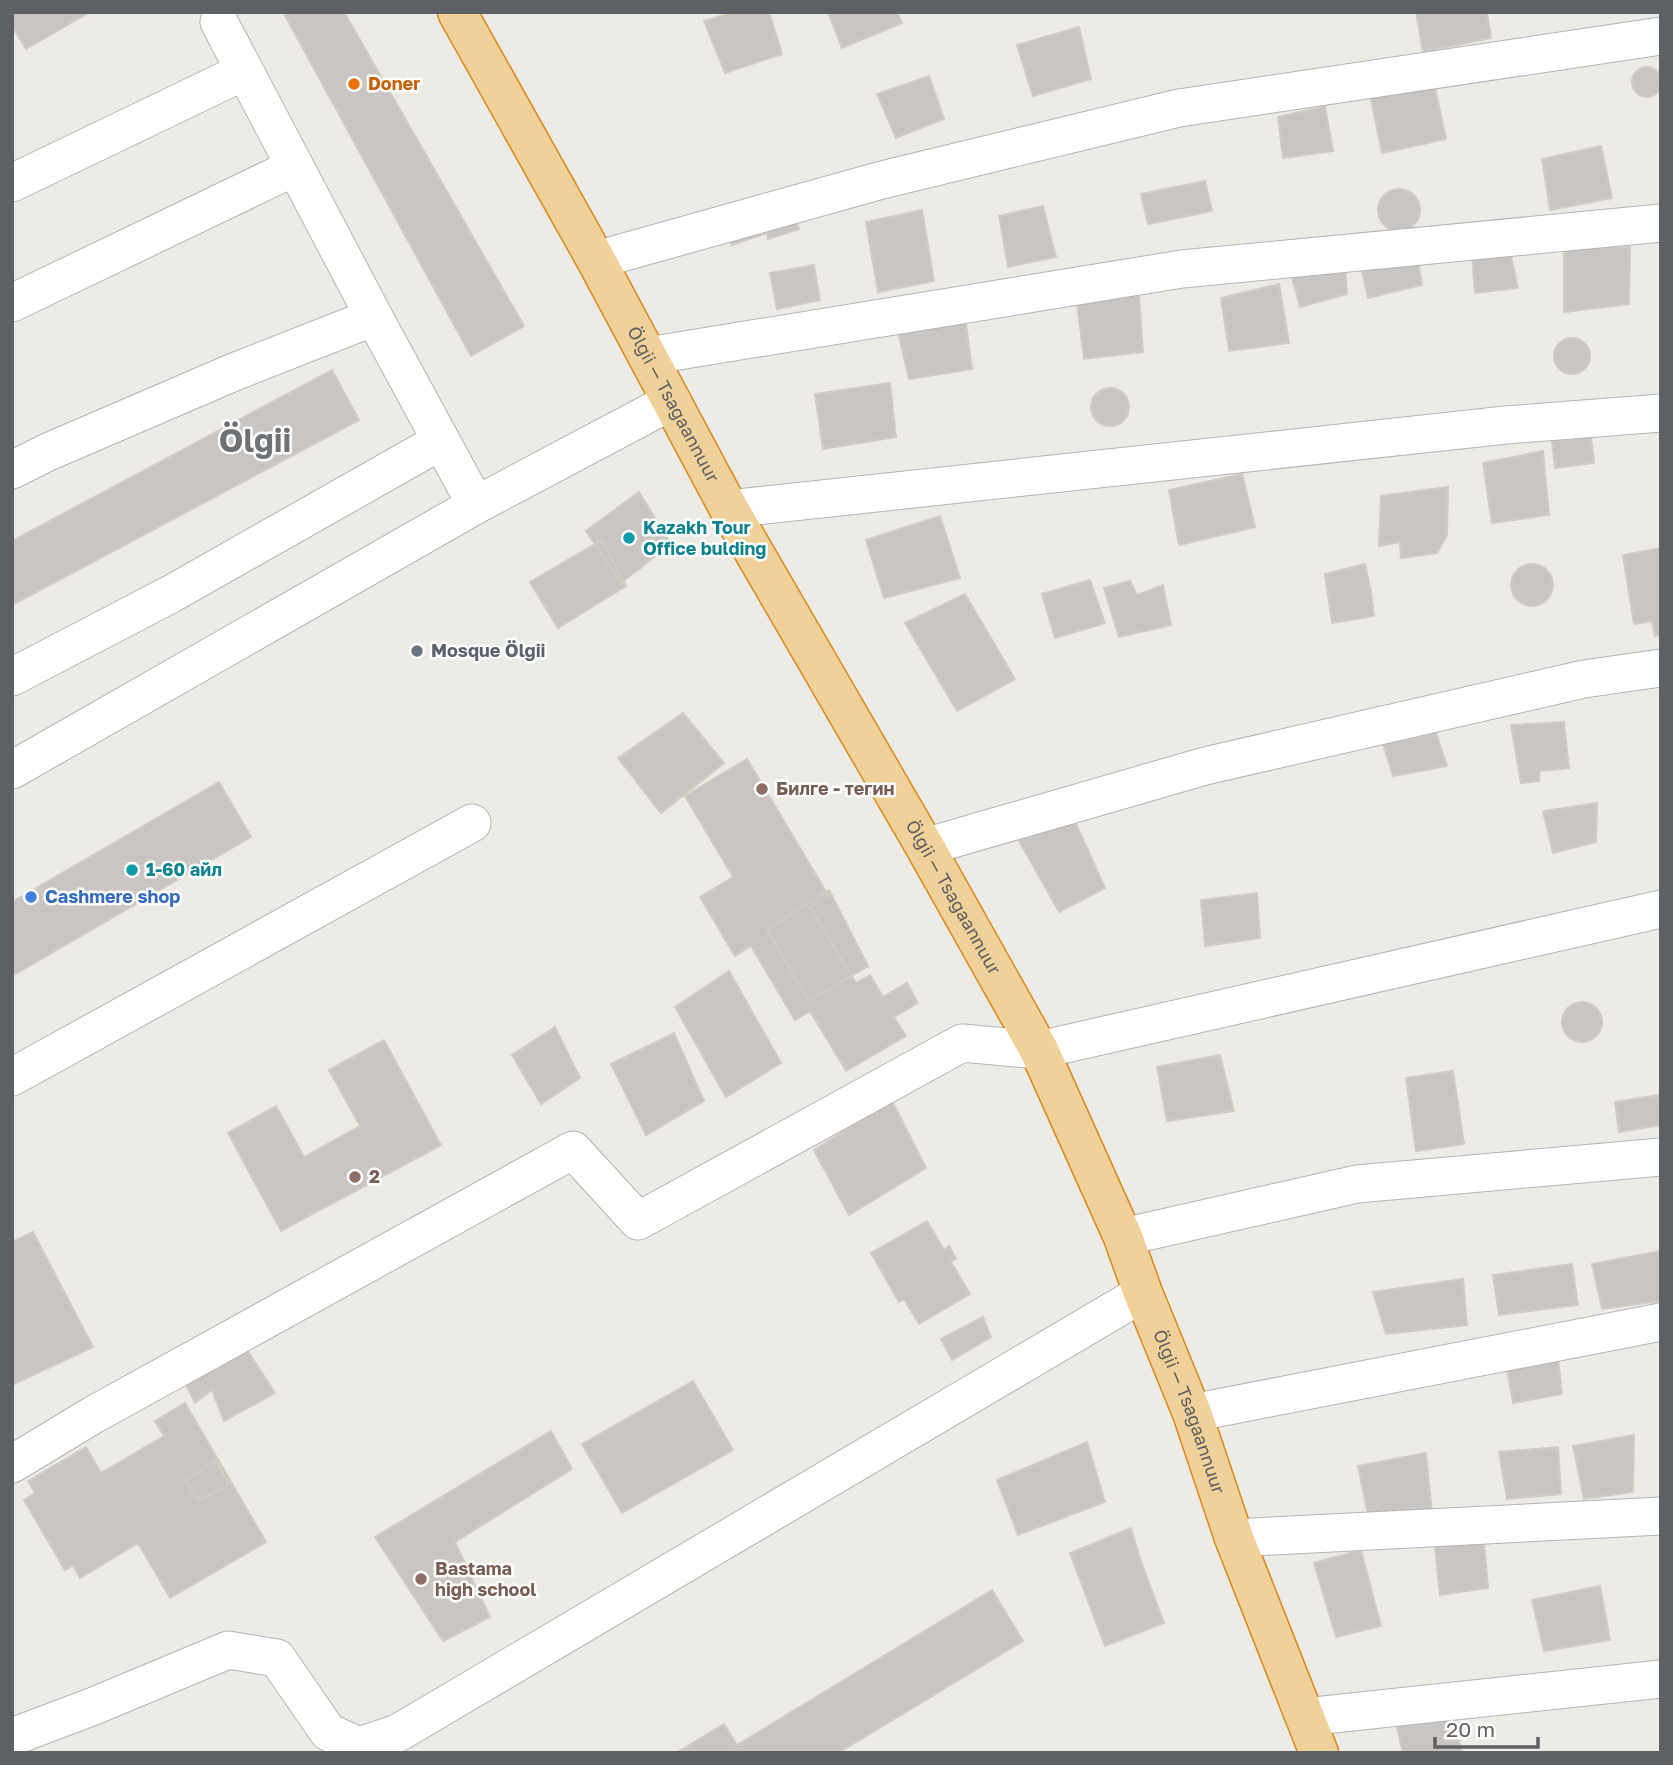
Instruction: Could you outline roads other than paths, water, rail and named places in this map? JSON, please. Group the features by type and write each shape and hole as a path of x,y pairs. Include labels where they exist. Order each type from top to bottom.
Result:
{"highway":[{"name":"Ölgii — Tsagaannuur","path":"457,12 649,356 729,509 925,847 1039,1051 1123,1237 1192,1413 1234,1538 1319,1753"}],"street":[{"path":"219,22 475,505"},
{"path":"596,260 882,180 1179,108 1661,36"},
{"path":"12,183 245,71"},
{"path":"12,303 295,167"},
{"path":"649,356 1182,269 1661,223"},
{"path":"12,470 233,372 374,317"},
{"path":"16,760 475,505 672,401"},
{"path":"729,509 1506,425 1661,412"},
{"path":"12,677 170,594 440,441"},
{"path":"925,847 1205,766 1584,679 1661,668"},
{"path":"12,1077 472,823"},
{"path":"12,1464 93,1415 573,1150 638,1221 962,1043 1039,1051 1661,909"},
{"path":"1123,1237 1357,1184 1661,1157"},
{"path":"12,1737 228,1650 277,1658 328,1732 359,1746 398,1733 1143,1293"},
{"path":"1192,1413 1661,1322"},
{"path":"1234,1538 1661,1516"},
{"path":"1305,1717 1661,1679"}],"place":[{"name":"Doner","path":"354,84"},
{"name":"Kazakh Tour Office bulding","path":"629,538"},
{"name":"Mosque Ölgii","path":"417,651"},
{"name":"Билге - тегин","path":"762,789"},
{"name":"1-60 айл","path":"132,870"},
{"name":"Cashmere shop","path":"31,897"},
{"name":"2","path":"355,1177"},
{"name":"Bastama high school","path":"421,1579"}],"district":[{"name":"Ölgii","path":"255,441"}]}
